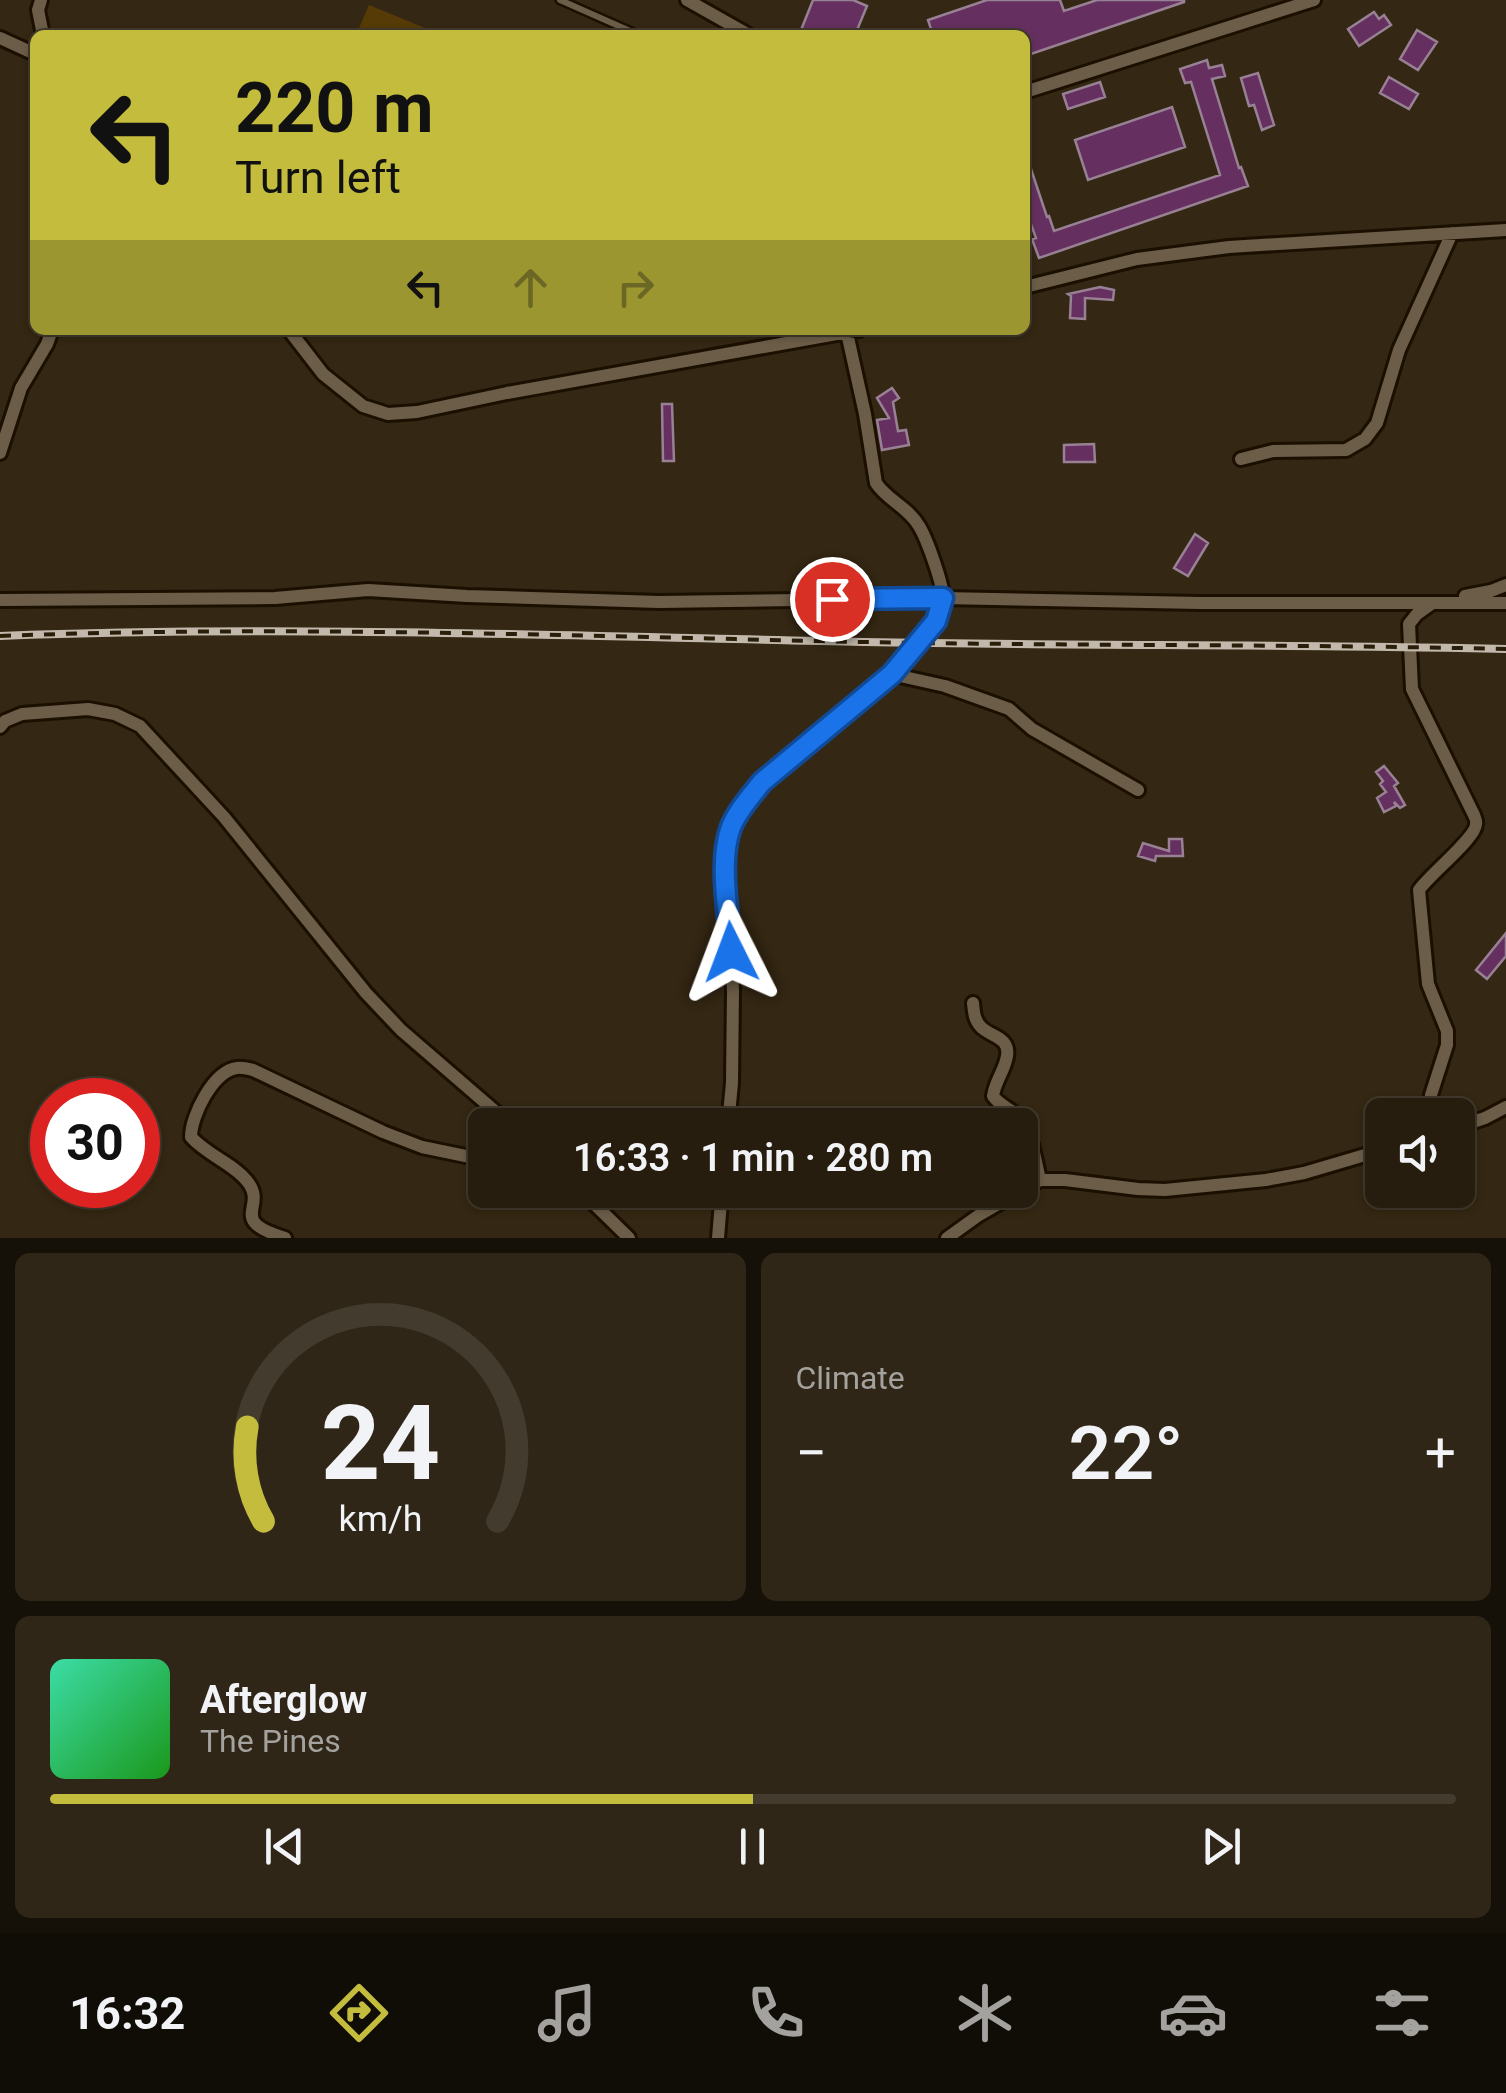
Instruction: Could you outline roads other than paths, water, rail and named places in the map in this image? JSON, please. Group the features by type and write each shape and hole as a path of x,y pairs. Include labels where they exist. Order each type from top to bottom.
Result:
{"street":[{"path":"41,0 38,10 41,30"},
{"path":"687,0 740,30"},
{"path":"1030,90 1314,0"},
{"path":"0,38 30,52"},
{"path":"1030,286 1137,259 1210,249 1506,230"},
{"path":"1241,458 1273,451 1346,450 1365,438 1377,423 1399,350 1452,232"},
{"path":"0,454 21,388 50,335"},
{"path":"293,335 323,374 364,406 388,414 417,412 836,335"},
{"path":"730,1108 733,990 726,848 732,825 762,782 892,674 936,621 943,598 939,577 918,525 876,483 853,335"},
{"path":"1430,1098 1447,1045 1447,1030 1428,984 1420,890 1472,836 1477,825 1412,689 1409,624 1434,602 1491,592 1506,585"},
{"path":"0,600 275,598 368,590 658,602 943,598 1217,604 1506,603"},
{"path":"892,674 945,686 1009,709 1032,730 1138,790"},
{"path":"2,721 22,714 88,709 115,714 140,726 224,817 401,1030 492,1108"},
{"path":"972,1003 979,1026 1006,1044 1008,1053 993,1096 1026,1127 1040,1180"},
{"path":"285,1238 256,1226 252,1218 253,1190 246,1178 200,1148 191,1137 191,1124 211,1086 224,1072 238,1067 253,1070 382,1132 422,1147 468,1156"},
{"path":"1475,1122 1506,1107"},
{"path":"947,1238 1040,1180 1138,1189 1182,1188 1266,1180 1365,1155"},
{"path":"598,1208 629,1238"},
{"path":"718,1238 720,1208"}],"lane":[{"path":"560,0 628,30"}],"railway":[{"path":"0,636 323,631 1506,649"}]}
